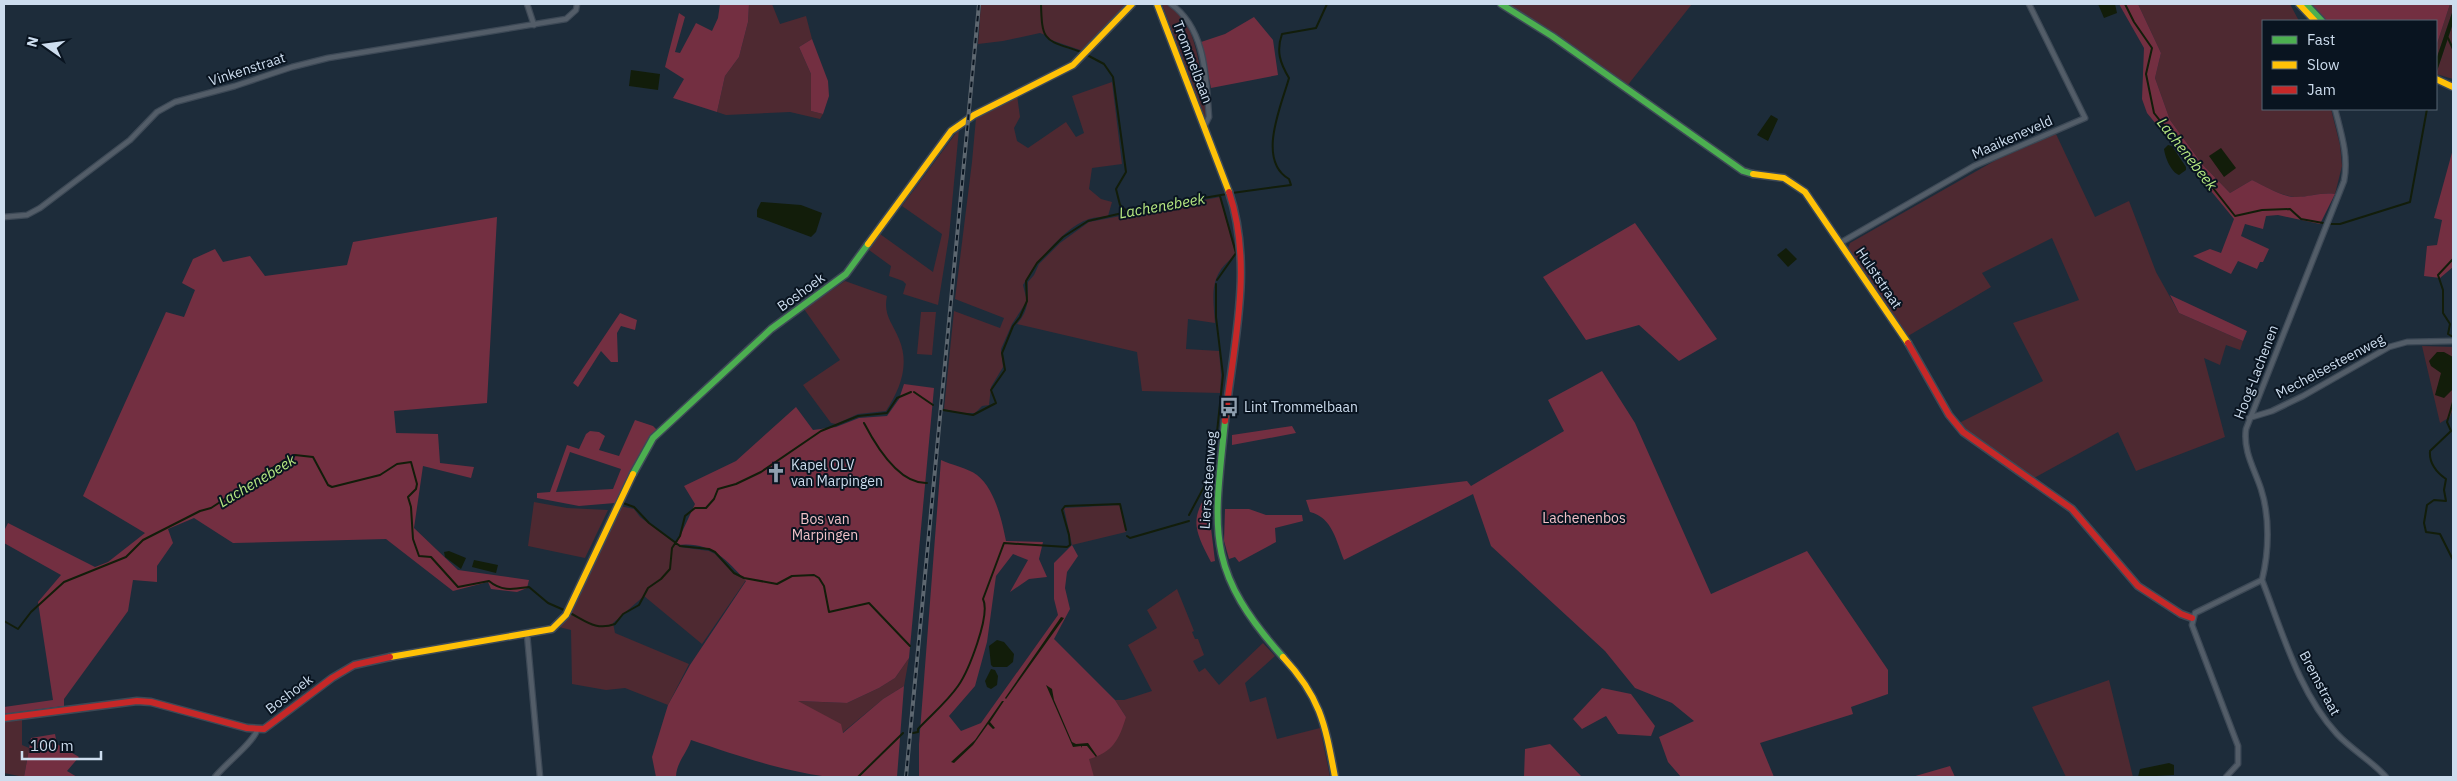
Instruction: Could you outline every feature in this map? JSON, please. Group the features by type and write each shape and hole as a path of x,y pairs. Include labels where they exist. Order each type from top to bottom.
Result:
{"street":[{"path":"527,4 534,25"},
{"name":"Vinkenstraat","path":"4,216 26,215 46,204 130,140 157,112 175,102 328,58 566,19 576,10 578,4"},
{"name":"Boshoek","path":"4,718 137,701 151,702 257,730 264,729 332,678 354,665 404,653 552,629 566,615 642,455 653,438 770,329 846,274 951,131 974,115 1072,64 1132,4"},
{"name":"Trommelbaan","path":"1157,4 1205,128"},
{"path":"1172,4 1189,23 1201,52 1209,117 1205,128"},
{"name":"Hulststraat","path":"1501,4 1552,36 1743,171 1758,176 1784,178 1793,182 1805,192 1911,348 1949,415 1963,432 2072,509 2138,586 2181,614 2192,618"},
{"name":"Maaikeneveld","path":"1840,243 1974,166 2085,118 2029,4"},
{"path":"2299,4 2313,20"},
{"path":"2306,4 2321,20"},
{"path":"2437,80 2453,87"},
{"name":"Hoog-Lachenen","path":"2262,580 2266,565 2266,519 2261,489 2245,446 2246,429 2344,181 2346,165 2345,147 2335,110"},
{"name":"Liersesteenweg","path":"1205,128 1238,216 1241,237 1239,305 1216,506 1217,538 1220,556 1227,578 1239,604 1302,680 1317,703 1335,777"},
{"name":"Mechelsesteenweg","path":"2249,418 2286,404 2389,347 2407,342 2453,341"},
{"path":"2226,777 2238,764 2238,746 2192,625 2192,618 2195,613 2262,580"},
{"name":"Bremstraat","path":"2262,580 2296,666 2326,720 2337,734 2386,777"},
{"path":"527,634 540,777"},
{"path":"215,777 227,762 255,737 257,730"}],"shaded area":[{"path":"749,4 772,4 780,24 806,16 812,39 799,47 811,74 811,111 823,114 820,119 790,112 726,115 717,112 725,76 739,57 748,22"},
{"path":"981,4 1129,4 1083,51 1051,40 1040,33 978,44"},
{"path":"1162,4 1174,8 1183,18 1191,32 1200,68 1207,115 1205,118"},
{"path":"1508,4 1692,4 1627,86"},
{"path":"2098,4 2115,4 2117,13 2104,18"},
{"path":"2138,4 2290,4 2298,20 2262,20 2262,110 2331,110 2340,145 2342,166 2335,194 2294,197 2278,193 2252,180 2230,193 2202,164 2170,120 2155,78 2161,53"},
{"path":"2450,4 2453,4 2453,10 2437,57 2437,44"},
{"path":"2453,10 2453,23 2437,71 2437,57"},
{"path":"2453,23 2453,79 2437,74"},
{"path":"631,70 660,74 658,90 629,86"},
{"path":"1112,82 1122,164 1092,168 1089,189 1101,199 1112,202 1108,216 1089,219 1070,230 1043,257 1023,285 1027,301 1012,324 1001,349 1003,367 991,387 989,405 982,406 975,413 960,413 944,409 954,311 1000,328 1004,318 955,299 976,118 1017,95 1020,117 1014,128 1017,141 1028,148 1066,122 1076,137 1084,133 1072,96"},
{"path":"1771,115 1778,119 1768,141 1757,135"},
{"path":"959,129 949,236 938,305 903,294 906,284 889,276 891,266 869,250 880,234 933,272 942,234 902,206"},
{"path":"2056,134 2095,217 2129,201 2156,272 2179,313 2243,341 2240,350 2226,345 2220,365 2204,358 2225,437 2136,471 2118,432 2034,478 1969,434 1959,423 2043,381 2013,323 2079,300 2052,238 1982,273 1991,287 1908,336 1848,248 1850,243 1996,160"},
{"path":"2168,145 2172,146 2186,167 2186,170 2179,175 2173,171 2167,160 2164,149"},
{"path":"2221,148 2236,168 2224,177 2209,156"},
{"path":"1220,197 1235,253 1222,269 1215,283 1213,296 1215,323 1188,319 1186,349 1219,351 1220,393 1142,391 1137,352 1017,324 1026,309 1028,282 1039,264 1060,243 1089,222"},
{"path":"761,202 801,205 822,213 816,232 811,237 757,217 757,210"},
{"path":"1786,248 1797,259 1788,267 1777,255"},
{"path":"845,281 887,296 887,313 899,339 904,358 902,377 886,411 858,414 836,424 831,423 803,385 840,360 804,309"},
{"path":"921,312 936,312 932,355 917,354"},
{"path":"2422,346 2453,347 2453,409 2450,417 2440,423"},
{"path":"2437,352 2444,352 2453,357 2453,389 2444,398 2435,395 2441,373 2431,366 2429,361"},
{"path":"534,502 567,508 608,510 585,558 528,546"},
{"path":"1120,505 1126,532 1072,545 1064,508"},
{"path":"620,506 634,509 640,517 680,547 709,551 715,554 734,574 746,580 702,644 644,596 613,623 615,633 689,664 668,705 625,688 606,690 572,684 571,630 559,627 570,614"},
{"path":"449,551 466,558 461,569 445,557 444,552"},
{"path":"474,560 498,565 496,573 472,567"},
{"path":"1177,589 1194,631 1192,632 1195,639 1198,639 1204,655 1193,661 1199,672 1205,668 1219,685 1263,643 1275,656 1245,683 1250,702 1266,697 1277,739 1320,728 1330,777 962,777 1126,717 1115,700 1124,700 1152,691 1128,645 1157,628 1147,610"},
{"path":"1061,617 1064,618 1006,699 1005,698"},
{"path":"997,640 1004,642 1014,654 1013,662 1007,667 993,667 991,665 989,646"},
{"path":"909,658 904,686 883,699 842,733 797,701 847,703 895,678"},
{"path":"991,669 995,670 998,676 997,685 991,689 987,687 985,681"},
{"path":"2109,680 2133,777 2066,777 2032,707"},
{"path":"1046,685 1052,689 1054,700 1072,742 1076,744 1088,743 1096,757 1087,746 1082,746 1082,748 1081,746 1073,747"},
{"path":"1002,701 1004,701 990,722 995,728 993,729 988,724 973,745 954,763 951,762 975,740"},
{"path":"22,719 22,745 29,748 24,777 4,773 4,721"},
{"path":"2169,763 2174,765 2174,775 2138,777 2140,769"}],"green space":[{"path":"720,4 749,4 748,22 739,57 725,76 717,112 673,98 684,79 665,67 679,13 685,17 675,52 680,53 696,23 712,31 718,18"},
{"path":"2119,4 2138,4 2161,53 2155,78 2170,120 2202,164 2230,193 2252,180 2291,197 2335,194 2320,224 2278,215 2266,216 2263,229 2245,224 2241,236 2269,249 2263,262 2260,262 2257,269 2238,261 2231,274 2193,256 2210,249 2221,253 2234,219 2147,113 2142,99 2144,48"},
{"path":"2311,4 2450,4 2437,44 2437,20 2326,20"},
{"path":"1254,17 1273,40 1278,75 1211,88 1201,42 1225,34"},
{"path":"812,39 828,81 829,96 823,114 811,111 811,74 799,47"},
{"path":"2453,149 2453,267 2440,278 2424,276 2427,246 2437,245 2442,220 2434,218"},
{"path":"497,217 487,403 394,411 396,433 438,434 440,463 474,467 471,478 423,466 414,528 458,570 529,580 527,588 517,592 491,589 488,582 453,591 386,539 233,543 194,518 168,529 173,543 157,566 157,582 133,580 128,611 64,699 64,706 4,714 4,707 53,700 38,602 61,575 4,543 4,531 8,523 95,567 108,562 145,533 83,496 166,312 184,317 195,290 182,283 193,259 215,249 223,262 250,256 265,276 347,265 353,242"},
{"path":"1635,223 1717,339 1679,361 1639,325 1586,340 1543,277"},
{"path":"2170,295 2247,331 2243,341 2179,313"},
{"path":"620,313 637,320 635,330 621,326 617,333 618,362 611,362 601,351 578,387 573,383"},
{"name":"Lachenenbos","path":"1602,371 1635,423 1711,594 1807,551 1888,670 1888,694 1851,707 1853,714 1760,743 1774,777 1681,777 1668,762 1659,737 1694,721 1672,703 1635,688 1605,651 1491,546 1473,494 1344,560 1329,525 1324,519 1310,512 1306,500 1467,481 1471,486 1564,431 1548,400"},
{"name":"Bos van Marpingen","path":"904,384 934,388 909,658 895,678 847,703 798,701 841,724 843,733 883,699 904,686 897,777 845,778 792,771 691,740 678,767 676,777 656,777 652,757 668,705 690,665 746,581 716,552 688,544 676,545 695,504 684,486 736,461 796,407 813,430 836,427 859,418 887,416 899,399"},
{"path":"635,420 653,426 657,430 647,442 615,503 579,506 537,498 537,493 550,492 567,445 579,449 586,434 590,431 599,432 605,436 599,450 619,456","holes":["570,452 621,469 613,489 556,492"]},
{"path":"1292,426 1296,433 1232,445 1232,435"},
{"path":"941,460 969,470 977,475 989,488 997,506 1006,541 1043,542 1039,559 1047,577 1029,579 1010,592 1028,560 1013,554 996,576 987,642 975,686 949,716 961,731 981,723 1058,615 1054,599 1054,563 1072,545 1078,556 1067,572 1065,588 1070,609 1054,639 1115,700 1126,717 1118,739 1114,744 1104,753 1089,759 1094,777 919,777 919,744"},
{"path":"1214,484 1210,520 1215,561 1211,562 1200,539 1196,522 1201,505"},
{"path":"1225,509 1249,509 1266,515 1302,515 1303,521 1275,528 1276,542 1239,562 1235,557 1229,559 1224,541"},
{"path":"1602,688 1631,694 1655,726 1651,736 1618,734 1606,716 1582,729 1573,719"},
{"path":"55,734 57,744 79,757 67,771 77,777 24,777 31,738"},
{"path":"1550,744 1582,777 1524,777 1525,749"},
{"path":"1950,766 1955,777 1912,777"}],"waterway":[{"path":"1041,4 1043,27 1048,38 1060,45 1081,52"},
{"name":"Lachenebeek","path":"1232,193 1291,185 1289,179 1279,170 1274,159 1273,146 1277,116 1289,78 1280,57 1280,40 1282,34 1316,28 1327,4"},
{"name":"Lachenebeek","path":"2125,4 2134,22 2152,48 2146,74 2154,113 2235,216 2262,210 2290,209 2301,219 2323,223"},
{"path":"2448,38 2453,49"},
{"path":"1087,55 1104,64 1113,77 1126,172 1116,189 1120,205 1128,212"},
{"name":"Lachenebeek","path":"2330,224 2340,224 2410,202 2427,110"},
{"name":"Lachenebeek","path":"943,410 973,415 996,403 991,390 1005,370 1002,353 1013,326 1020,317 1027,301 1026,281 1037,263 1063,237 1088,221 1144,208 1227,194"},
{"path":"1217,280 1236,253 1220,196"},
{"path":"2453,259 2438,275 2443,290 2443,313 2450,324 2448,334 2453,337"},
{"path":"1189,515 1213,470 1223,375 1216,317 1216,284"},
{"name":"Lachenebeek","path":"570,613 597,626 615,624 623,614 639,605 648,588 661,579 670,569 672,548 680,536 685,516 695,508 706,508 714,499 718,489 736,484 761,472 821,431 858,416 887,413 897,398 911,392"},
{"name":"Lachenebeek","path":"914,392 933,405"},
{"path":"2453,402 2447,422 2451,431 2430,451 2434,467 2446,479 2444,490 2446,501 2434,500 2427,505 2424,523 2426,532 2440,534 2453,560"},
{"path":"864,423 882,452 898,471 917,482 927,483"},
{"name":"Lachenebeek","path":"4,621 18,629 31,612 64,582 126,557 143,540 200,511 211,508 295,455 313,457 328,485 332,487 380,475 397,464 411,462 417,484 416,489 408,497 411,507 413,539 419,556 431,557 458,587 489,581 503,588 529,587 548,603 564,610"},
{"path":"623,503 634,507 649,523 680,546 709,549 715,552 734,573 744,578 777,584 792,576 814,575 819,578 824,586 829,612 869,603 910,646"},
{"path":"913,733 918,732 918,729 949,698 967,669 984,617 985,607 983,599 1004,543 1067,547 1070,545 1069,535 1062,510 1065,506 1120,504 1126,530"},
{"path":"1127,536 1130,538 1189,521"},
{"path":"858,777 903,733"}],"railway":[{"path":"906,777 979,4"}],"traffic: fast":[{"path":"1501,4 1552,36 1743,171 1753,174"},
{"path":"2306,4 2321,20"},
{"path":"633,474 653,438 771,329 846,274 868,244"},
{"path":"1225,421 1218,492 1220,547 1227,573 1239,598 1257,626 1283,657"}],"traffic: slow":[{"path":"868,244 951,131 974,115 1073,65 1132,4"},
{"path":"1157,4 1229,192"},
{"path":"2299,4 2314,20"},
{"path":"2437,79 2453,87"},
{"path":"1753,174 1784,178 1805,192 1908,343"},
{"path":"390,657 552,629 566,615 633,474"},
{"path":"1283,657 1306,686 1320,712 1335,777"}],"traffic: jam":[{"path":"1225,421 1241,277 1240,248 1229,192"},
{"path":"1908,343 1949,415 1963,432 2072,509 2138,586 2181,614 2192,618"},
{"path":"4,718 137,701 151,702 247,728 264,729 332,678 354,665 390,657"}],"place":[{"name":"Lint Trommelbaan","path":"1229,407"},
{"name":"Kapel OLV van Marpingen","path":"776,473"}]}
